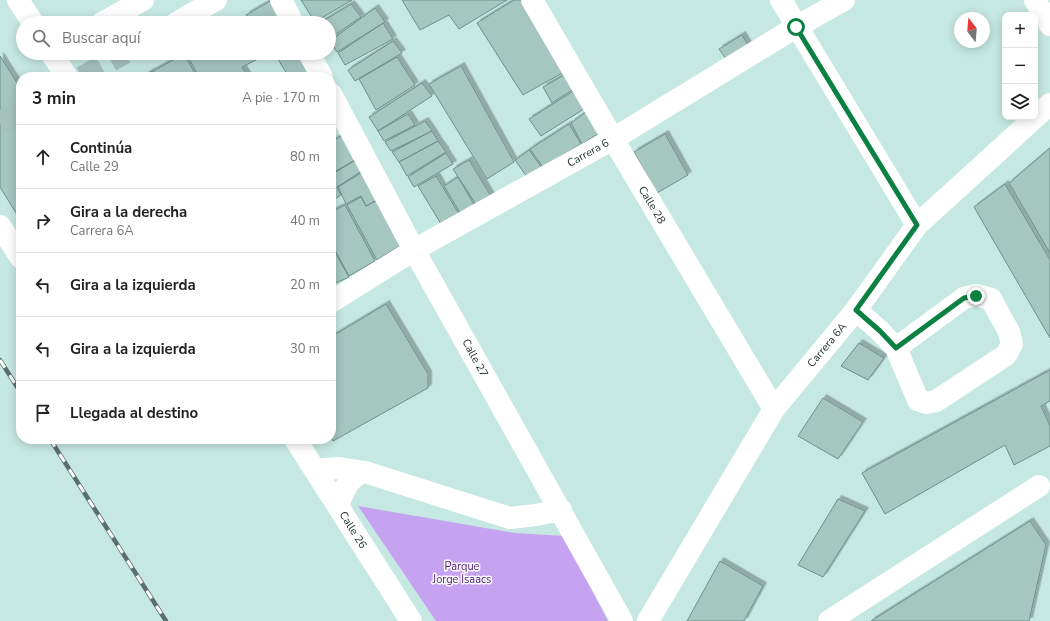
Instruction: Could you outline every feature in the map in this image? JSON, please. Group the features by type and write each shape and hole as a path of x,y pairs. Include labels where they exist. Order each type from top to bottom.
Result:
{"street":[{"path":"18,0 28,16"},
{"path":"114,16 143,0"},
{"path":"188,16 216,0"},
{"path":"281,0 289,16"},
{"name":"Calle 28","path":"532,0 774,409"},
{"path":"781,0 917,225"},
{"name":"Carrera 6","path":"336,299 414,250 613,139 796,27 844,0"},
{"path":"1035,0 1050,25"},
{"path":"56,60 64,72"},
{"path":"313,60 319,72"},
{"name":"Calle 27","path":"336,103 414,250 622,621"},
{"name":"Carrera 6A","path":"648,621 774,409 856,310 917,225 1050,104"},
{"path":"0,226 16,250"},
{"path":"856,310 880,331 896,348 918,400 927,403 936,401 1006,355 1012,344 1009,332 991,299 976,296 964,298 896,348"},
{"name":"Calle 26","path":"298,444 411,621"},
{"path":"315,470 339,468 365,472 510,518 561,510"},
{"path":"338,506 348,481 365,472"},
{"path":"829,621 1039,486"}],"green space":[{"name":"Parque Jorge Isaacs","path":"358,506 515,533 564,536 608,621 436,621"}],"building":[{"path":"272,0 282,16 247,16 246,15"},
{"path":"301,0 352,0 325,16 311,16"},
{"path":"402,0 507,0 459,29 449,15 420,30"},
{"path":"514,0 521,0 564,72 523,95 477,23"},
{"path":"351,4 361,17 336,34 336,16 331,16"},
{"path":"375,8 385,22 337,52 336,37"},
{"path":"383,23 393,39 345,65 338,53"},
{"path":"742,35 748,45 726,59 719,49"},
{"path":"393,41 402,53 355,81 348,70"},
{"path":"0,56 16,81 16,213 0,187"},
{"path":"397,57 415,85 376,110 359,79"},
{"path":"173,60 187,60 194,72 154,72 153,71"},
{"path":"190,60 256,60 242,67 245,72 196,72"},
{"path":"278,60 307,60 313,72 286,72"},
{"path":"461,66 514,162 487,179 429,84"},
{"path":"566,74 575,88 552,103 543,87"},
{"path":"422,83 432,96 378,131 369,117"},
{"path":"575,90 587,107 541,136 529,119"},
{"path":"590,109 604,130 582,144 571,123"},
{"path":"408,114 415,125 384,141 378,131"},
{"path":"425,121 432,131 391,151 385,142"},
{"path":"569,124 581,144 543,167 530,149"},
{"path":"432,131 438,141 399,162 392,152"},
{"path":"344,134 358,158 336,171 336,139"},
{"path":"665,134 688,175 657,193 634,152"},
{"path":"438,141 446,152 407,176 399,162"},
{"path":"1050,148 1050,253 1009,183"},
{"path":"529,150 542,168 527,177 515,160"},
{"path":"446,153 453,164 414,187 408,177"},
{"path":"359,158 365,169 337,187 341,195 336,198 336,172"},
{"path":"469,160 492,198 477,206 453,169"},
{"path":"366,170 382,197 366,206 361,196 346,204 338,187"},
{"path":"436,176 460,216 441,224 418,186"},
{"path":"458,177 476,208 462,216 444,186"},
{"path":"1005,184 1050,260 1050,338 974,207"},
{"path":"361,197 366,206 382,198 408,241 377,260 347,205"},
{"path":"345,205 375,261 349,276 336,252 336,210"},
{"path":"336,254 349,277 336,283"},
{"path":"386,304 428,374 428,388 336,439 336,334"},
{"path":"859,343 884,358 868,380 841,366"},
{"path":"1050,370 1050,401 1041,406 1050,426 1050,446 1014,465 1005,445 885,514 862,473"},
{"path":"823,398 863,422 838,459 798,436"},
{"path":"838,499 865,511 823,577 798,565"},
{"path":"1030,521 1046,545 1029,621 871,621"},
{"path":"720,561 763,586 744,621 687,621"}],"tunnel":[{"path":"91,72 112,60"},
{"path":"0,123 16,114"}],"railway":[{"path":"0,360 16,385"},
{"path":"53,444 166,621"}],"route":[{"path":"796,27 917,225 856,310 880,331 896,348 964,298 976,296"}]}
